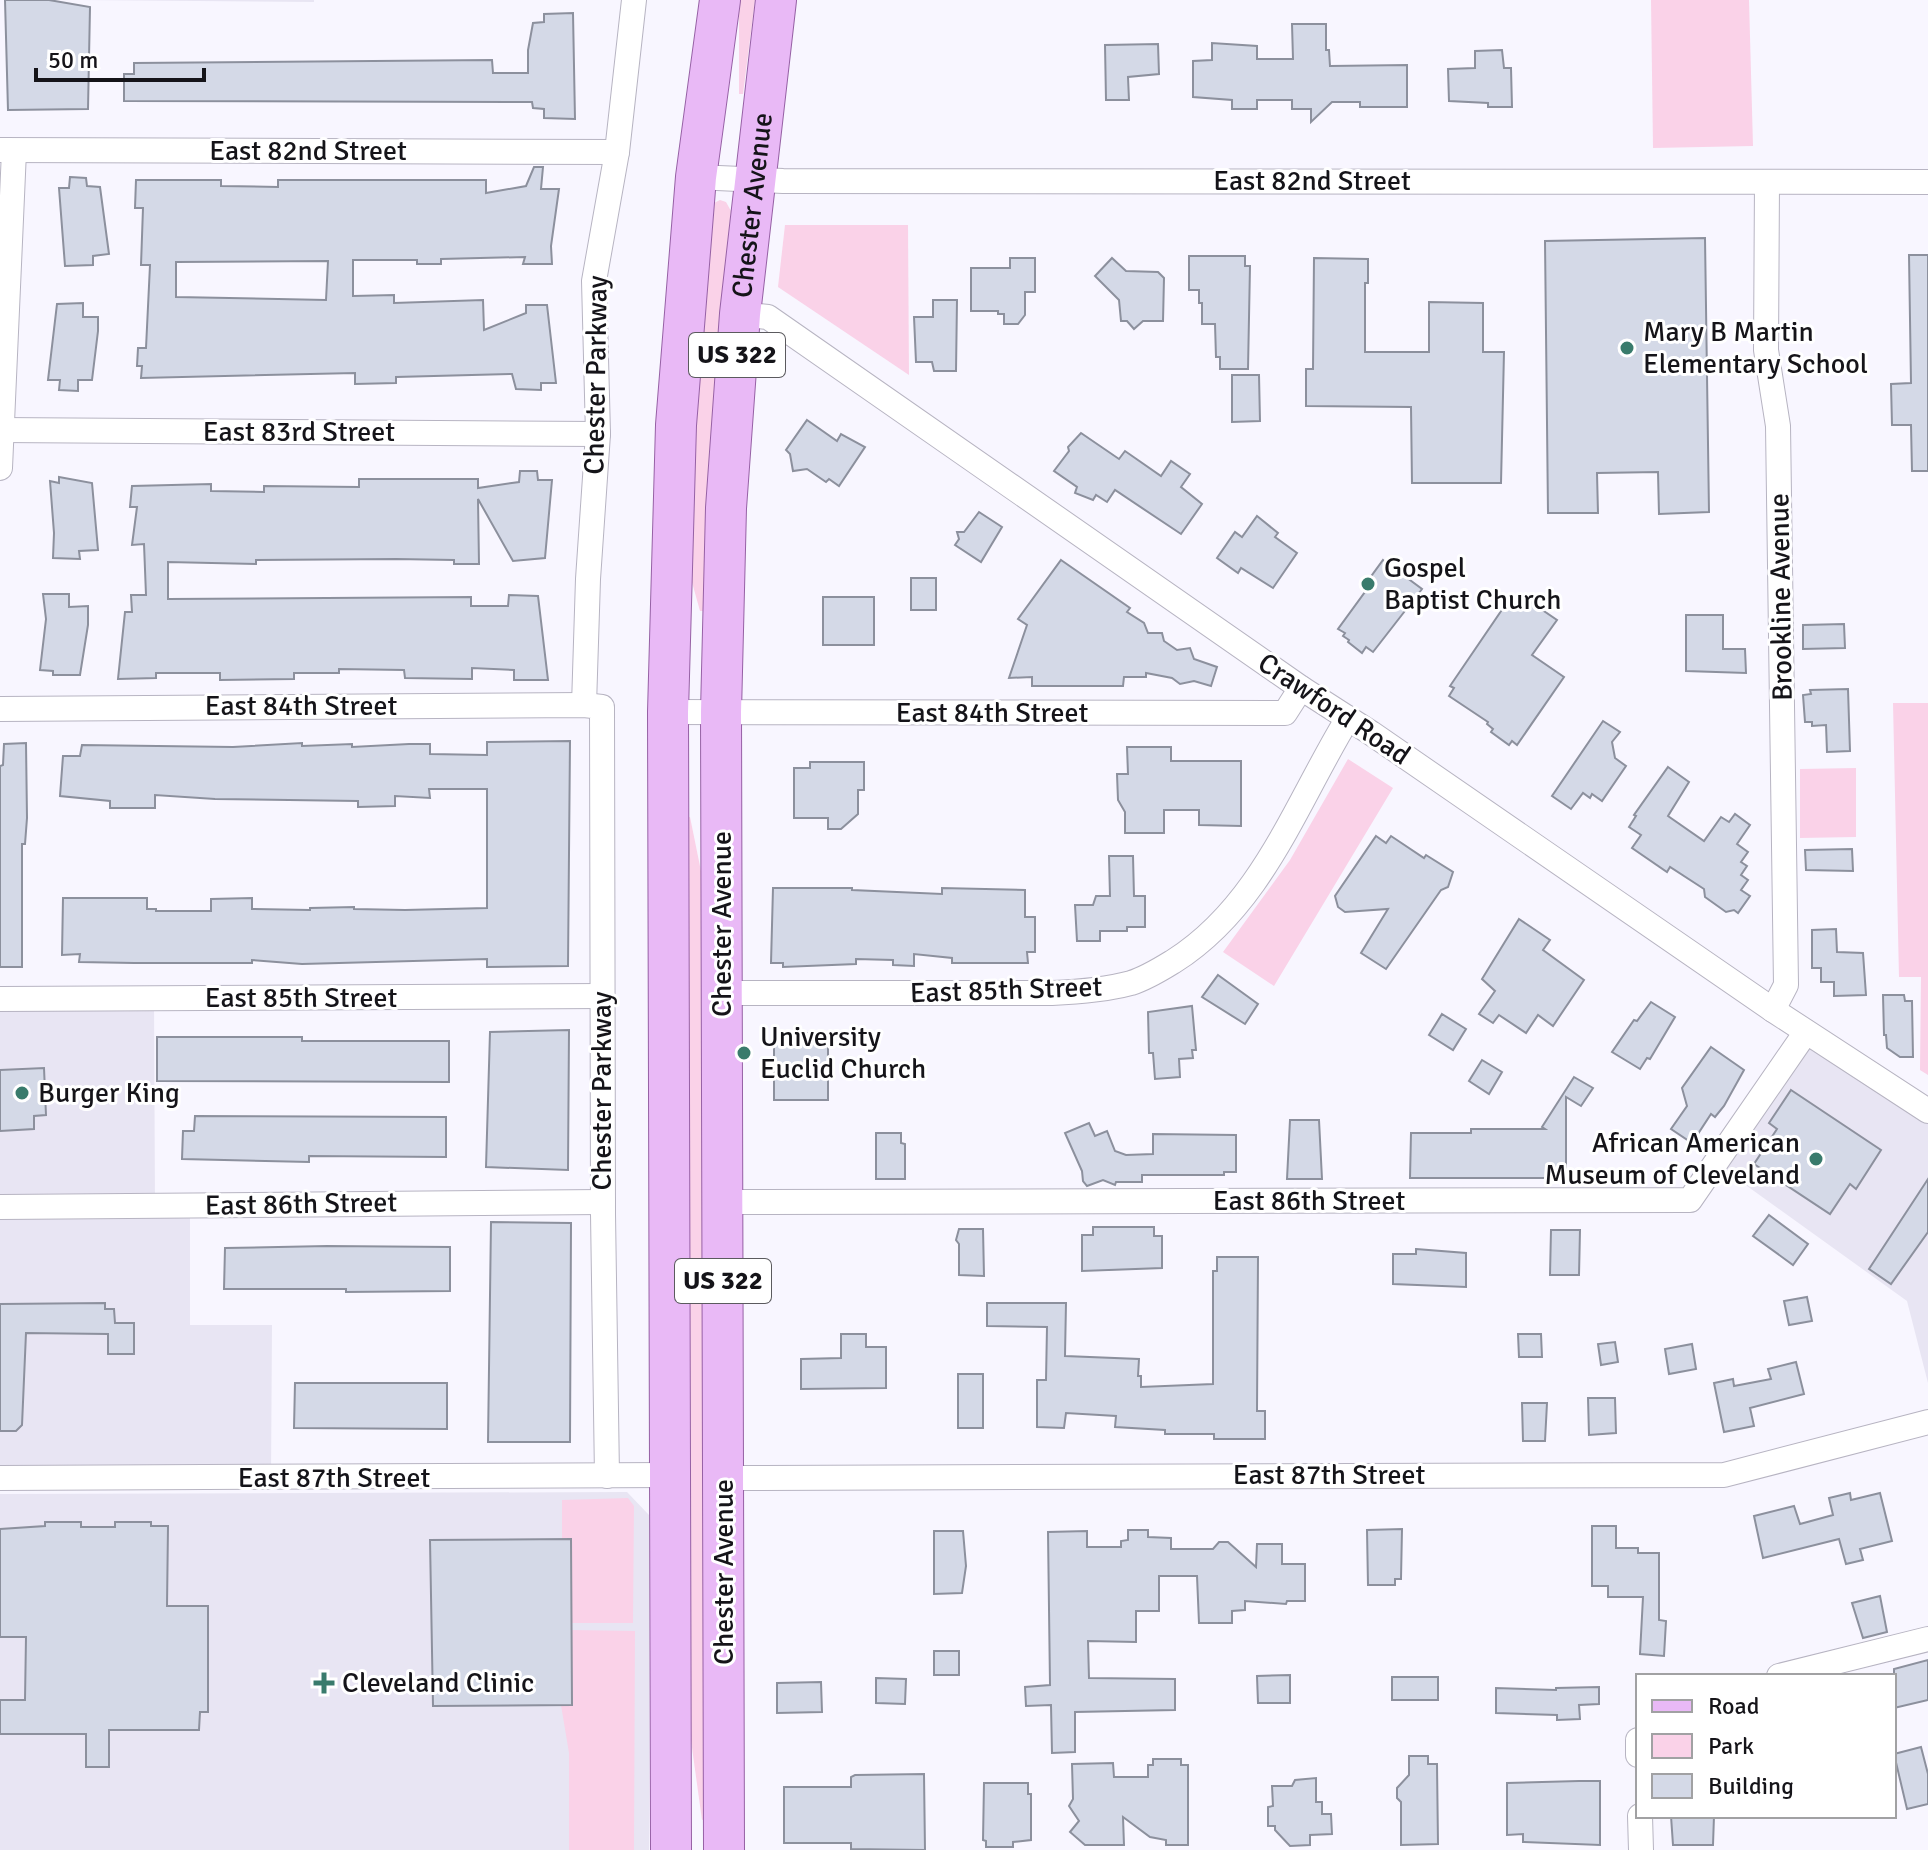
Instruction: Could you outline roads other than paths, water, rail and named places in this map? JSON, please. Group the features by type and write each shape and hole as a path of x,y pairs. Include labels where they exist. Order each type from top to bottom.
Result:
{"main road":[{"name":"Chester Avenue","path":"671,1850 668,712 676,425 696,177 720,0"},
{"name":"Chester Avenue","path":"724,1850 721,712 726,508 740,314 776,0"}],"street":[{"name":"Chester Parkway","path":"607,1476 602,996 588,579 598,434 594,281 617,152 634,0"},
{"name":"East 82nd Street","path":"7,150 617,152"},
{"path":"0,468 7,150"},
{"name":"East 82nd Street","path":"696,177 754,180 1928,182"},
{"name":"Brookline Avenue","path":"1767,182 1766,350 1778,426 1786,985 1773,1010"},
{"name":"Crawford Road","path":"740,314 768,317 1301,688 1773,1010 1928,1111"},
{"name":"East 83rd Street","path":"1,430 598,434"},
{"name":"East 84th Street","path":"668,712 1285,713 1301,688"},
{"name":"East 84th Street","path":"0,709 593,706"},
{"name":"East 85th Street","path":"722,993 1052,993 1105,988 1144,978 1197,945 1222,923 1245,896 1271,857 1348,718"},
{"name":"East 85th Street","path":"0,999 602,996"},
{"name":"East 86th Street","path":"723,1202 1690,1200 1806,1032"},
{"name":"East 86th Street","path":"0,1207 603,1202"},
{"name":"East 87th Street","path":"724,1478 1724,1475 1928,1422"},
{"name":"East 87th Street","path":"0,1478 668,1475"},
{"path":"1787,1674 1928,1639"},
{"path":"1640,1818 1641,1850"}],"place":[{"name":"Mary B Martin Elementary School","path":"1627,348"},
{"name":"Gospel Baptist Church","path":"1368,584"},
{"name":"University Euclid Church","path":"744,1053"},
{"name":"Burger King","path":"22,1093"},
{"name":"African American Museum of Cleveland","path":"1816,1159"},
{"name":"Cleveland Clinic","path":"324,1683"}]}
